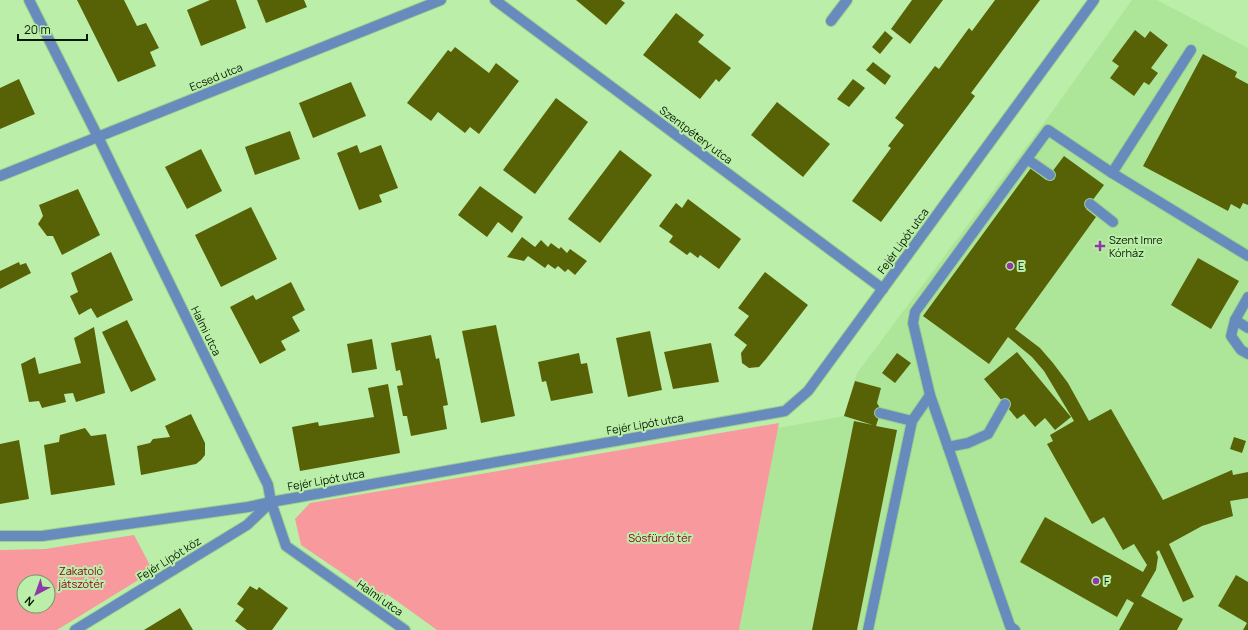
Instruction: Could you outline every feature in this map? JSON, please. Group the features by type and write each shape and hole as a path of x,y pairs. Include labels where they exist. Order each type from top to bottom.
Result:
{"street":[{"name":"Halmi utca","path":"29,0 98,136 268,485 271,502 286,546 405,630"},
{"name":"Ecsed utca","path":"0,176 441,0"},
{"name":"Szentpétery utca","path":"495,0 883,289"},
{"path":"831,21 847,0"},
{"name":"Fejér Lipót utca","path":"0,536 42,536 248,507 785,411 808,391 1094,0"},
{"path":"1112,173 1191,50"},
{"path":"1014,630 1010,626 930,395 913,323 915,312 1048,130 1112,173 1248,256"},
{"path":"1027,159 1050,175"},
{"path":"1090,204 1113,222"},
{"path":"1248,297 1234,320 1231,336 1241,350 1248,354"},
{"path":"1234,320 1248,328"},
{"path":"868,630 912,421 930,395"},
{"path":"948,448 968,443 988,434 1005,404"},
{"path":"880,413 912,421"},
{"name":"Fejér Lipót köz","path":"75,630 247,525 271,502"}],"shaded area":[{"name":"Szent Imre Kórház","path":"1132,0 1157,0 1248,48 1248,630 739,630 778,428 844,416 857,373 1049,116"}],"green space":[{"name":"Sósfürdő tér","path":"779,423 739,630 437,630 387,594 382,600 301,545 295,519 310,503"},
{"name":"Zakatoló játszótér","path":"134,535 153,571 57,630 0,630 0,550 45,549"}],"building":[{"path":"77,0 124,0 137,26 146,23 159,48 150,52 156,66 118,82"},
{"path":"210,0 236,0 246,28 201,46 187,10"},
{"path":"257,0 304,0 307,7 266,23"},
{"path":"576,0 621,0 625,3 606,25"},
{"path":"912,0 943,0 910,44 891,29"},
{"path":"995,0 1040,0 971,93 975,96 881,222 852,201 891,148 888,146 904,125 895,118 935,66 939,69 969,28 972,31"},
{"path":"676,13 704,35 698,42 731,68 719,82 716,79 700,99 643,55"},
{"path":"1135,30 1145,38 1150,31 1168,45 1151,68 1158,73 1149,85 1144,82 1134,96 1110,78 1119,66 1112,61"},
{"path":"885,31 893,38 880,54 872,47"},
{"path":"455,47 489,73 496,63 519,81 479,134 470,127 465,133 438,112 431,121 407,103 448,50 451,52"},
{"path":"1203,54 1237,72 1235,77 1248,84 1248,205 1243,203 1240,209 1231,204 1228,211 1143,166"},
{"path":"873,62 891,76 885,85 866,70"},
{"path":"19,79 35,114 0,129 0,88"},
{"path":"853,79 865,88 849,107 837,99"},
{"path":"351,82 366,116 313,138 299,103"},
{"path":"556,98 588,122 535,194 503,170"},
{"path":"777,102 830,144 803,177 751,135"},
{"path":"290,131 300,159 255,175 245,147"},
{"path":"357,145 360,153 381,145 398,188 379,195 382,202 359,210 337,153"},
{"path":"201,149 222,191 187,209 165,167"},
{"path":"620,150 652,175 600,243 568,219"},
{"path":"1064,156 1104,185 1086,209 1096,217 1015,329 1040,348 1053,363 1068,383 1089,421 1111,409 1163,500 1232,470 1233,475 1248,472 1248,498 1230,501 1233,516 1202,526 1169,544 1194,597 1183,602 1159,550 1156,552 1158,557 1156,570 1141,596 1183,619 1177,630 1119,630 1134,603 1127,599 1117,617 1020,562 1045,517 1143,572 1147,565 1134,544 1123,550 1104,517 1092,524 1047,444 1053,441 1050,435 1074,421 1044,371 1032,357 1008,337 989,364 923,316 1031,168 1046,180"},
{"path":"480,186 523,217 512,233 498,222 487,237 458,215"},
{"path":"78,189 100,235 62,255 53,236 47,236 38,224 43,216 39,205"},
{"path":"688,199 741,239 719,269 700,255 698,258 690,252 687,255 669,242 673,236 659,226 676,203 682,208"},
{"path":"251,207 277,259 221,287 195,235"},
{"path":"522,237 535,247 541,240 548,247 551,243 559,249 561,247 567,253 570,249 587,261 575,275 568,269 565,272 558,266 555,269 548,264 545,268 528,256 524,261 507,257"},
{"path":"111,252 133,300 97,318 91,308 79,315 70,296 78,292 71,273"},
{"path":"1198,258 1239,281 1211,329 1171,305"},
{"path":"19,262 20,265 26,263 31,273 0,289 0,271"},
{"path":"765,272 808,305 759,367 749,368 742,363 741,353 747,345 734,335 749,316 738,308"},
{"path":"291,282 305,310 292,317 300,331 281,341 286,350 260,364 230,307 253,295 256,300"},
{"path":"127,320 156,380 131,392 102,332"},
{"path":"496,325 515,416 481,423 462,331"},
{"path":"94,327 105,393 76,402 73,393 64,394 66,402 42,408 39,401 29,402 21,364 35,357 39,374 81,363 74,338"},
{"path":"650,331 662,390 628,397 616,338"},
{"path":"431,335 436,359 439,358 448,405 443,406 447,429 411,436 407,416 403,416 397,386 403,385 400,370 396,371 391,343"},
{"path":"372,339 377,369 352,373 347,344"},
{"path":"711,343 719,382 673,389 664,352"},
{"path":"1017,352 1071,417 1055,430 1045,418 1035,427 1024,414 1017,419 984,379"},
{"path":"579,353 581,364 587,363 593,393 551,401 546,381 542,382 538,362"},
{"path":"897,353 911,363 895,383 882,373"},
{"path":"855,381 881,388 877,403 881,410 876,426 897,430 857,630 812,630 854,421 873,425 844,416"},
{"path":"388,384 400,453 300,471 292,427 318,422 319,426 374,417 368,388"},
{"path":"191,414 205,443 205,455 201,460 196,464 141,475 137,446 150,443 153,439 170,437 165,426"},
{"path":"85,428 91,436 106,434 115,485 51,495 44,445 59,442 60,435"},
{"path":"1234,437 1246,441 1242,453 1230,449"},
{"path":"19,440 29,499 0,504 0,444"},
{"path":"1236,575 1248,582 1248,630 1243,630 1247,623 1218,606"},
{"path":"250,586 257,590 259,587 288,608 272,630 247,630 235,621 244,609 237,604"},
{"path":"180,608 193,630 144,630"}],"place":[{"name":"Szent Imre Kórház","path":"1100,246"},
{"name":"E","path":"1010,266"},
{"name":"F","path":"1096,581"}]}
